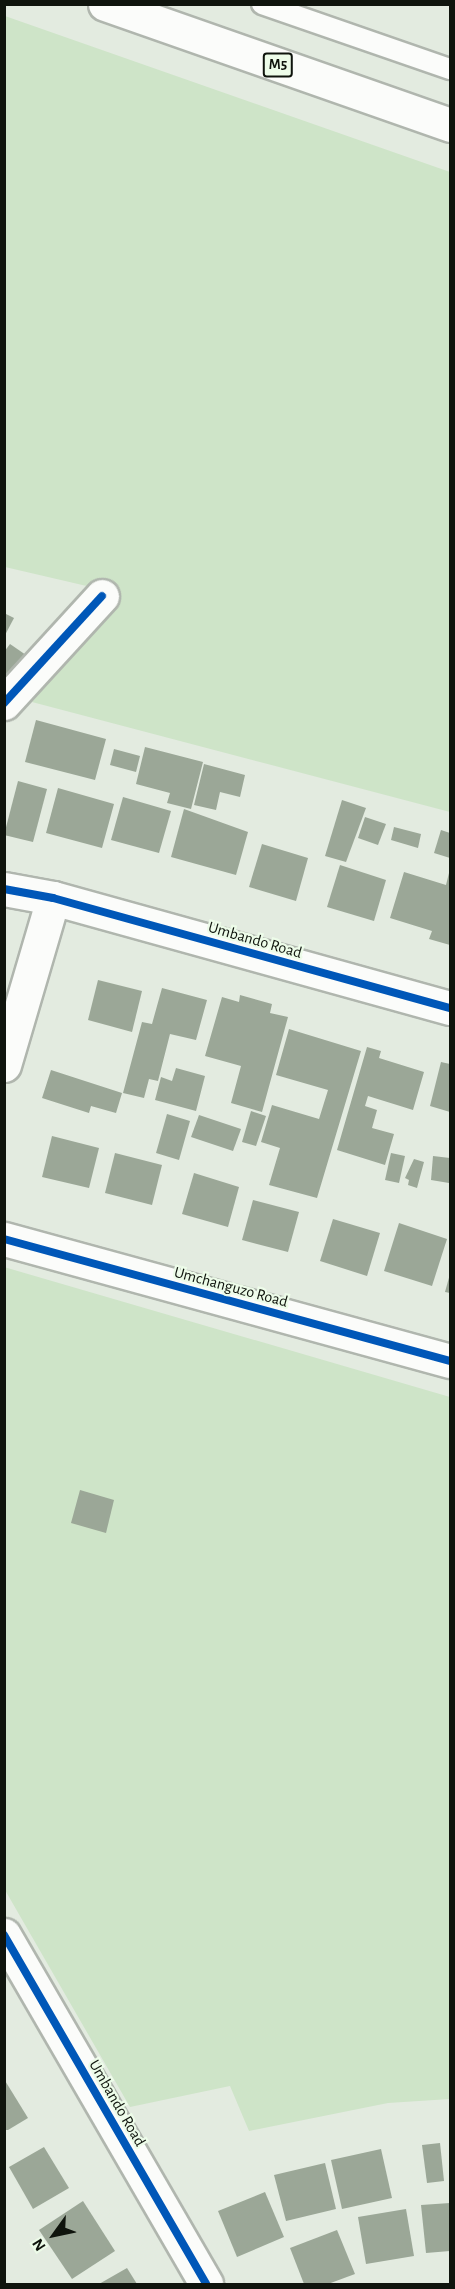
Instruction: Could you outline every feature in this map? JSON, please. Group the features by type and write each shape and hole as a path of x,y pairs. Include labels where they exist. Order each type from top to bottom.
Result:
{"street":[{"name":"M5","path":"105,4 450,125"},
{"path":"4,703 102,596"},
{"name":"Umbando Road","path":"4,889 53,898 450,1008"},
{"path":"4,1065 53,898"},
{"name":"Umchanguzo Road","path":"4,1239 450,1361"},
{"name":"Umbando Road","path":"4,1935 206,2284"}],"lane":[{"path":"262,4 450,69"}],"green space":[{"path":"5,16 450,172 450,812 32,702 121,594 5,567"},
{"path":"4,1267 450,1397 450,2099 388,2103 249,2131 230,2086 130,2107 5,1890"}],"building":[{"path":"4,613 14,618 4,637"},
{"path":"10,644 26,655 4,678 4,652"},
{"path":"36,720 106,739 95,780 25,762"},
{"path":"145,747 203,762 191,809 167,803 170,793 136,784"},
{"path":"114,749 140,756 136,772 110,765"},
{"path":"204,764 245,775 240,797 220,792 216,810 194,805"},
{"path":"18,781 47,789 33,842 4,835"},
{"path":"58,788 114,804 102,848 46,833"},
{"path":"123,797 171,811 159,853 111,840"},
{"path":"342,800 366,808 346,862 325,856"},
{"path":"184,809 248,832 236,875 171,857"},
{"path":"365,817 386,824 378,845 358,838"},
{"path":"394,827 421,834 418,848 391,840"},
{"path":"441,830 450,833 450,858 434,853"},
{"path":"262,844 308,858 296,901 249,887"},
{"path":"340,865 386,880 374,921 327,907"},
{"path":"450,869 450,945 429,939 432,931 390,918 404,872 446,885"},
{"path":"98,980 142,991 132,1032 88,1020"},
{"path":"162,988 207,1000 196,1040 170,1034 158,1081 149,1079 144,1098 123,1093 142,1022 152,1024"},
{"path":"240,995 272,1004 270,1013 288,1017 262,1112 231,1103 241,1066 205,1056 222,997 239,1002"},
{"path":"289,1029 361,1051 317,1198 269,1185 280,1148 261,1142 272,1105 319,1119 328,1090 276,1075"},
{"path":"367,1047 381,1051 379,1058 424,1072 413,1110 368,1096 365,1106 377,1110 372,1128 394,1134 385,1165 337,1150"},
{"path":"441,1062 450,1064 450,1112 430,1106"},
{"path":"176,1068 205,1076 196,1111 155,1100 161,1077 172,1081"},
{"path":"51,1070 122,1093 116,1113 91,1106 89,1113 42,1098"},
{"path":"251,1111 266,1116 256,1146 242,1142"},
{"path":"167,1114 190,1121 179,1160 156,1153"},
{"path":"199,1115 241,1129 233,1151 191,1137"},
{"path":"52,1136 99,1148 89,1188 42,1177"},
{"path":"115,1153 162,1165 152,1205 105,1193"},
{"path":"391,1153 405,1156 399,1183 385,1180"},
{"path":"433,1156 450,1158 449,1183 431,1180"},
{"path":"414,1159 424,1162 417,1188 408,1185 409,1180 405,1178"},
{"path":"194,1173 239,1187 228,1227 182,1214"},
{"path":"253,1200 299,1212 288,1252 242,1240"},
{"path":"333,1219 380,1233 367,1276 320,1261"},
{"path":"399,1223 447,1239 432,1286 384,1271"},
{"path":"450,1274 450,1293 445,1292"},
{"path":"80,1490 114,1500 106,1533 71,1523"},
{"path":"4,2079 28,2118 8,2130 4,2130"},
{"path":"440,2143 444,2181 427,2183 422,2145"},
{"path":"44,2147 69,2188 33,2209 9,2167"},
{"path":"381,2149 392,2198 342,2209 331,2160"},
{"path":"325,2163 336,2209 286,2221 274,2175"},
{"path":"265,2192 284,2237 237,2257 218,2211"},
{"path":"83,2201 115,2251 72,2279 39,2230"},
{"path":"450,2203 450,2251 426,2253 421,2205"},
{"path":"406,2209 414,2256 366,2264 358,2217"},
{"path":"337,2230 355,2274 328,2284 304,2284 290,2248"},
{"path":"127,2268 137,2284 99,2284"}],"cycle path":[{"path":"4,703 102,596"},
{"path":"4,889 53,898 450,1008"},
{"path":"4,1239 450,1361"},
{"path":"4,1935 206,2284"}]}
